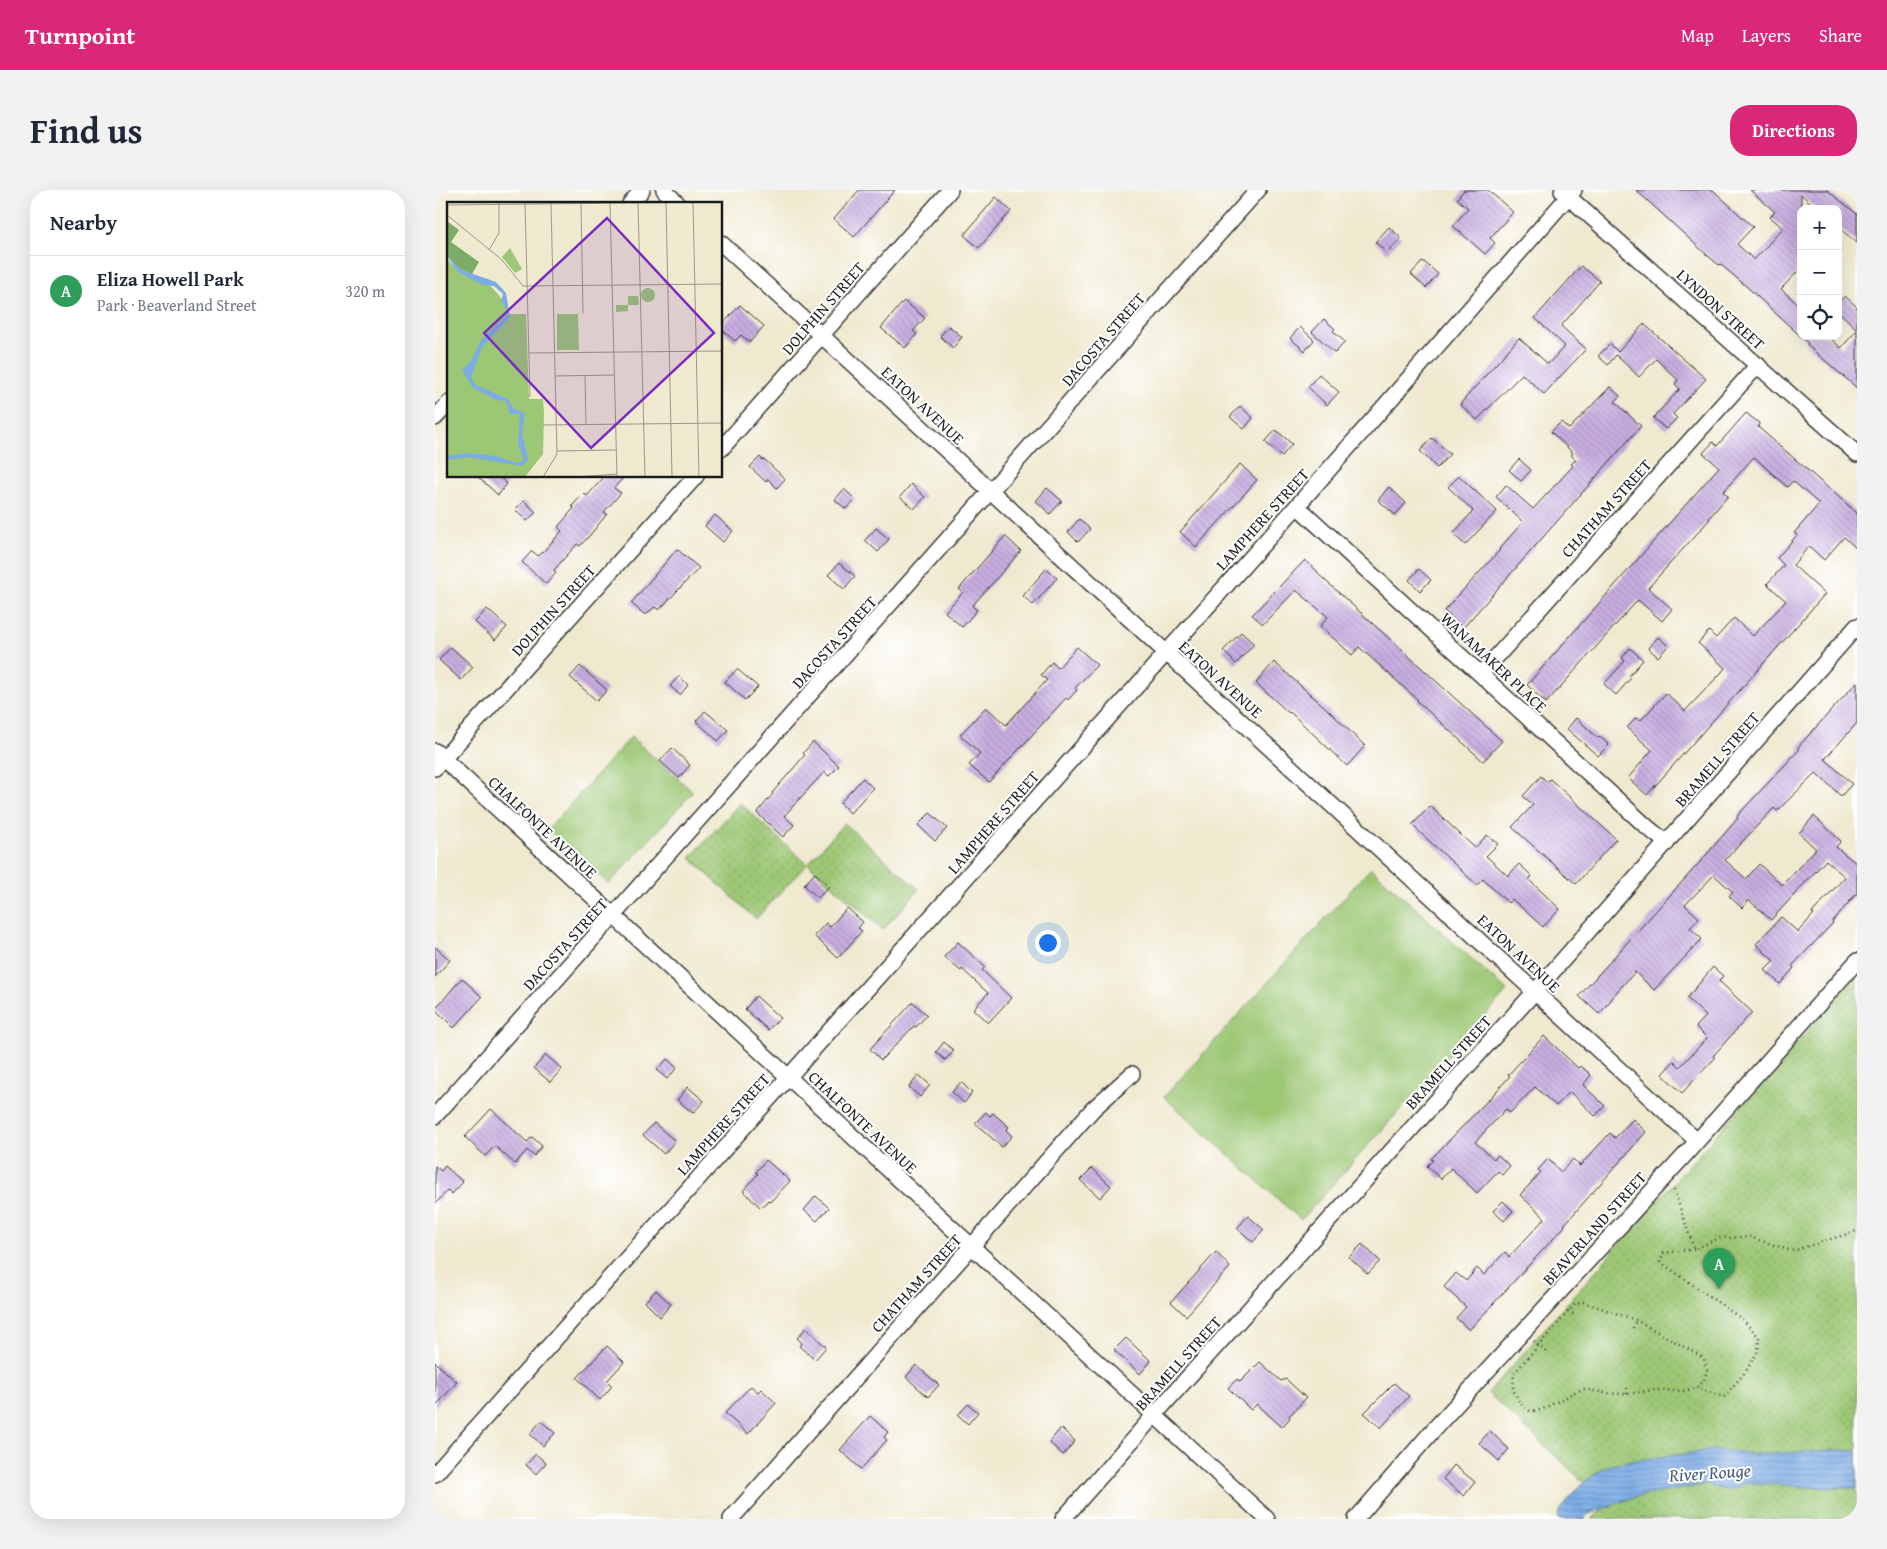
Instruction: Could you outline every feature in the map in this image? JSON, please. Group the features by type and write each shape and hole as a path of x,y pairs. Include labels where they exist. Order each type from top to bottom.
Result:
{"street":[{"path":"632,202 643,190"},
{"path":"663,190 677,202"},
{"name":"DOLPHIN STREET","path":"723,447 950,190"},
{"name":"DACOSTA STREET","path":"435,1116 1258,190"},
{"name":"LYNDON STREET","path":"1568,192 1857,454"},
{"name":"LAMPHERE STREET","path":"435,1474 1297,506 1568,192"},
{"name":"EATON AVENUE","path":"723,245 1697,1141"},
{"name":"CHATHAM STREET","path":"1481,674 1757,365"},
{"path":"435,418 447,405"},
{"name":"DOLPHIN STREET","path":"438,759 695,478"},
{"name":"WANAMAKER PLACE","path":"1297,506 1647,827 1667,843"},
{"name":"BRAMELL STREET","path":"1063,1519 1535,992 1857,626"},
{"name":"CHALFONTE AVENUE","path":"438,759 613,916 1267,1519"},
{"name":"BEAVERLAND STREET","path":"1356,1519 1435,1428 1666,1176 1857,961"},
{"name":"CHATHAM STREET","path":"731,1519 1093,1109 1132,1074"}],"path":[{"path":"1666,1176 1673,1184 1693,1249"},
{"path":"1696,1388 1704,1380 1707,1370 1704,1360 1699,1355 1636,1320 1583,1302 1575,1304 1514,1373 1513,1390 1522,1406 1530,1411 1541,1410 1584,1389 1605,1393 1627,1394 1655,1390 1682,1391 1696,1388 1724,1397 1746,1371 1758,1351 1759,1336 1742,1319 1660,1262 1664,1253 1693,1249 1720,1238 1750,1237 1791,1251 1857,1231"},
{"path":"1633,1328 1636,1320"},
{"path":"1627,1388 1627,1394"}],"green space":[{"path":"631,737 693,792 609,884 548,829"},
{"path":"740,803 807,864 756,919 690,858"},
{"path":"844,823 919,889 883,930 808,864"},
{"path":"1371,868 1507,991 1301,1220 1164,1097"},
{"path":"1857,975 1857,1519 1591,1519 1608,1505 1488,1393"}],"water":[{"name":"River Rouge","path":"1715,1450 1761,1454 1835,1450 1857,1451 1857,1488 1752,1483 1727,1490 1708,1484 1635,1497 1586,1515 1585,1519 1558,1519 1559,1511 1577,1488 1608,1466 1628,1461"}],"building":[{"path":"859,190 895,190 854,237 834,219"},
{"path":"1464,190 1488,190 1513,212 1490,238 1495,243 1485,254 1453,226 1468,208 1457,199"},
{"path":"1636,190 1713,190 1753,227 1737,244 1754,260 1783,228 1770,217 1775,212 1750,190 1827,190 1857,214 1857,243 1842,230 1842,205 1813,205 1801,194 1801,205 1797,205 1797,272 1781,289 1797,303 1797,333 1746,286 1708,256"},
{"path":"996,197 1011,211 979,248 964,235"},
{"path":"1389,227 1401,238 1387,253 1375,242"},
{"path":"1423,261 1438,274 1426,288 1411,274"},
{"path":"1581,266 1600,281 1561,326 1586,349 1544,394 1522,374 1477,420 1460,404 1519,338 1548,364 1565,346 1535,318"},
{"path":"1845,296 1857,307 1857,329 1842,315 1842,299"},
{"path":"904,301 925,318 913,331 917,334 905,348 881,328"},
{"path":"740,305 764,326 750,342 741,335 735,341 723,331 723,324"},
{"path":"1324,319 1345,342 1335,353 1312,332"},
{"path":"1644,324 1706,379 1673,414 1677,418 1666,429 1653,418 1680,389 1675,384 1678,380 1656,359 1639,377 1616,355 1608,365 1598,356 1610,344 1618,352"},
{"path":"949,326 962,337 953,348 940,336"},
{"path":"1300,327 1314,340 1305,351 1290,338"},
{"path":"1857,330 1857,388 1807,345 1808,343 1805,340 1832,340 1841,348"},
{"path":"1319,374 1339,392 1327,405 1308,387"},
{"path":"1610,387 1620,396 1615,402 1641,426 1463,628 1444,611 1523,522 1496,497 1506,485 1533,509 1573,466 1571,464 1576,460 1571,455 1573,453 1551,432 1561,422 1569,429"},
{"path":"1240,406 1253,418 1244,429 1230,417"},
{"path":"1746,413 1759,423 1758,427 1857,513 1857,549 1844,537 1824,560 1809,546 1793,565 1825,594 1647,795 1628,778 1652,750 1627,728 1636,718 1640,721 1666,693 1685,711 1721,673 1725,668 1698,643 1709,631 1716,638 1734,618 1753,636 1786,601 1767,584 1784,565 1777,558 1797,535 1794,533 1819,504 1793,481 1787,487 1754,457 1723,492 1728,496 1710,519 1648,588 1672,609 1662,621 1638,600 1546,703 1527,685 1719,467 1703,453 1713,442 1717,446"},
{"path":"1276,430 1292,444 1282,456 1265,442"},
{"path":"1432,438 1450,454 1437,468 1420,451"},
{"path":"760,457 785,479 777,488 768,479 766,482 750,467"},
{"path":"1519,459 1531,470 1521,481 1509,470"},
{"path":"1240,464 1257,480 1196,547 1180,532"},
{"path":"1459,476 1497,511 1465,545 1453,534 1473,511 1448,487"},
{"path":"479,478 500,478 507,484 498,495"},
{"path":"603,478 623,478 614,488 621,493 604,512 607,514 580,546 577,544 554,570 556,573 546,584 522,562 532,551 538,556 542,553 562,531 558,527 574,508 572,506 584,493 587,496"},
{"path":"911,484 925,497 914,509 900,497"},
{"path":"1389,487 1406,503 1395,515 1378,500"},
{"path":"1047,488 1062,501 1050,514 1036,501"},
{"path":"844,489 855,499 846,509 835,500"},
{"path":"524,501 536,512 527,521 515,510"},
{"path":"715,515 733,531 723,542 705,526"},
{"path":"1079,519 1090,529 1078,542 1068,532"},
{"path":"876,528 889,539 878,552 865,540"},
{"path":"1005,536 1021,551 972,606 977,610 962,627 945,612 963,592 959,589"},
{"path":"677,549 699,568 659,610 655,607 645,615 631,603"},
{"path":"1305,560 1502,741 1483,761 1359,647 1352,655 1320,626 1328,617 1296,590 1263,624 1252,615"},
{"path":"839,563 855,576 844,589 828,575"},
{"path":"1046,569 1057,578 1033,605 1023,596"},
{"path":"1419,569 1431,580 1420,591 1409,580"},
{"path":"487,609 507,627 495,640 475,622"},
{"path":"1241,632 1254,644 1236,664 1223,651"},
{"path":"1658,637 1668,646 1658,657 1648,648"},
{"path":"451,647 473,667 461,680 439,660"},
{"path":"1077,647 1097,665 1075,688 1077,690 1068,700 1066,698 989,782 969,765 980,753 960,735 986,707 1006,725 1047,680 1041,675 1052,662 1058,668"},
{"path":"1630,648 1643,660 1616,695 1604,684 1625,661 1622,658"},
{"path":"1274,662 1365,746 1347,766 1256,683"},
{"path":"580,666 607,690 597,701 570,677"},
{"path":"737,669 758,687 745,700 725,682"},
{"path":"679,676 688,685 680,695 670,686"},
{"path":"1857,682 1857,723 1825,759 1852,784 1841,796 1816,773 1777,811 1774,808 1725,860 1746,879 1759,864 1782,885 1816,849 1799,833 1814,816 1841,841 1836,847 1857,864 1857,893 1833,923 1792,966 1794,968 1780,984 1765,970 1774,961 1756,944 1781,917 1798,932 1814,914 1812,913 1845,877 1826,860 1771,920 1749,900 1742,908 1729,896 1733,892 1714,875 1685,905 1699,918 1690,928 1702,939 1654,990 1635,972 1599,1014 1579,996 1700,862 1738,818 1737,816 1799,750 1798,747"},
{"path":"705,711 728,730 718,741 696,721"},
{"path":"1576,718 1598,738 1599,736 1609,745 1598,756 1567,729"},
{"path":"813,742 839,766 829,776 824,772 784,816 794,825 783,837 757,813 805,755 803,753"},
{"path":"672,748 690,765 679,778 660,761"},
{"path":"1541,776 1547,782 1550,779 1616,839 1576,884 1512,827 1533,805 1523,796"},
{"path":"863,778 873,788 850,813 840,803"},
{"path":"1430,806 1475,848 1487,835 1498,844 1486,856 1508,876 1519,864 1532,876 1529,880 1560,909 1543,927 1512,899 1508,903 1483,879 1477,885 1412,825"},
{"path":"930,813 947,828 935,841 918,825"},
{"path":"815,873 829,886 818,898 804,885"},
{"path":"847,908 863,922 858,928 862,931 838,958 814,936 826,923 830,927"},
{"path":"958,942 985,967 982,970 1011,998 988,1023 973,1009 988,993 962,969 961,971 944,957"},
{"path":"435,947 450,960 435,977"},
{"path":"1713,967 1723,976 1719,981 1752,1012 1713,1056 1715,1058 1682,1093 1662,1074 1674,1061 1680,1067 1707,1038 1696,1027 1706,1016 1687,998"},
{"path":"462,978 482,997 454,1028 435,1009"},
{"path":"756,996 780,1018 768,1030 745,1009"},
{"path":"913,1002 927,1015 881,1060 870,1049"},
{"path":"1544,1036 1578,1068 1581,1066 1591,1075 1583,1085 1605,1106 1595,1116 1570,1092 1556,1106 1535,1087 1510,1113 1506,1109 1475,1142 1494,1159 1498,1155 1510,1166 1502,1175 1498,1171 1477,1193 1451,1168 1441,1179 1427,1166 1433,1160 1431,1159 1492,1096 1510,1076 1508,1075"},
{"path":"944,1042 954,1051 945,1060 936,1052"},
{"path":"546,1055 562,1069 550,1082 534,1068"},
{"path":"667,1059 677,1068 667,1079 657,1070"},
{"path":"919,1075 930,1085 920,1097 909,1087"},
{"path":"961,1082 972,1093 964,1103 952,1092"},
{"path":"688,1087 704,1101 693,1113 677,1100"},
{"path":"491,1109 527,1142 532,1137 542,1146 534,1156 527,1150 515,1164 495,1146 485,1156 465,1137"},
{"path":"986,1112 990,1116 993,1113 1009,1127 1006,1130 1012,1136 1002,1147 975,1123"},
{"path":"1633,1119 1646,1132 1565,1226 1469,1330 1456,1318 1466,1307 1444,1287 1456,1273 1466,1281 1477,1268 1484,1275 1505,1252 1509,1257 1545,1218 1520,1195 1541,1172 1538,1170 1548,1159 1561,1172 1573,1159 1580,1166 1610,1133 1615,1138"},
{"path":"654,1123 675,1141 664,1154 643,1135"},
{"path":"766,1160 790,1181 770,1202 768,1200 761,1208 743,1191 758,1174 756,1172"},
{"path":"435,1166 441,1171 445,1166 463,1182 452,1194 448,1190 435,1204"},
{"path":"1092,1168 1111,1186 1100,1198 1080,1180"},
{"path":"816,1196 829,1208 817,1221 804,1210"},
{"path":"1503,1201 1513,1211 1504,1221 1493,1211"},
{"path":"1248,1216 1264,1230 1253,1242 1237,1228"},
{"path":"1362,1244 1380,1261 1368,1274 1349,1257"},
{"path":"1216,1252 1230,1267 1186,1316 1171,1302"},
{"path":"656,1290 671,1304 660,1317 645,1302"},
{"path":"806,1328 826,1347 815,1360 799,1346 802,1343 797,1338"},
{"path":"1126,1338 1151,1361 1140,1374 1114,1350"},
{"path":"607,1346 624,1362 607,1381 612,1386 600,1400 577,1378"},
{"path":"435,1362 457,1382 435,1407"},
{"path":"1260,1362 1281,1381 1286,1379 1306,1398 1289,1416 1290,1418 1282,1427 1257,1404 1251,1410 1228,1388 1237,1379 1240,1382"},
{"path":"916,1365 939,1385 928,1397 906,1377"},
{"path":"1394,1383 1409,1396 1381,1428 1364,1413"},
{"path":"751,1386 758,1392 761,1389 776,1403 748,1434 725,1413"},
{"path":"968,1404 978,1412 968,1424 958,1415"},
{"path":"870,1416 888,1432 884,1437 887,1440 861,1469 840,1450"},
{"path":"541,1421 555,1433 543,1446 530,1434"},
{"path":"1061,1428 1075,1441 1063,1455 1049,1442"},
{"path":"1490,1431 1509,1449 1499,1461 1479,1443"},
{"path":"536,1454 546,1463 536,1474 526,1465"},
{"path":"1454,1465 1475,1482 1464,1496 1443,1479"}],"place":[{"name":"Eliza Howell Park","path":"1719,1289"}]}
